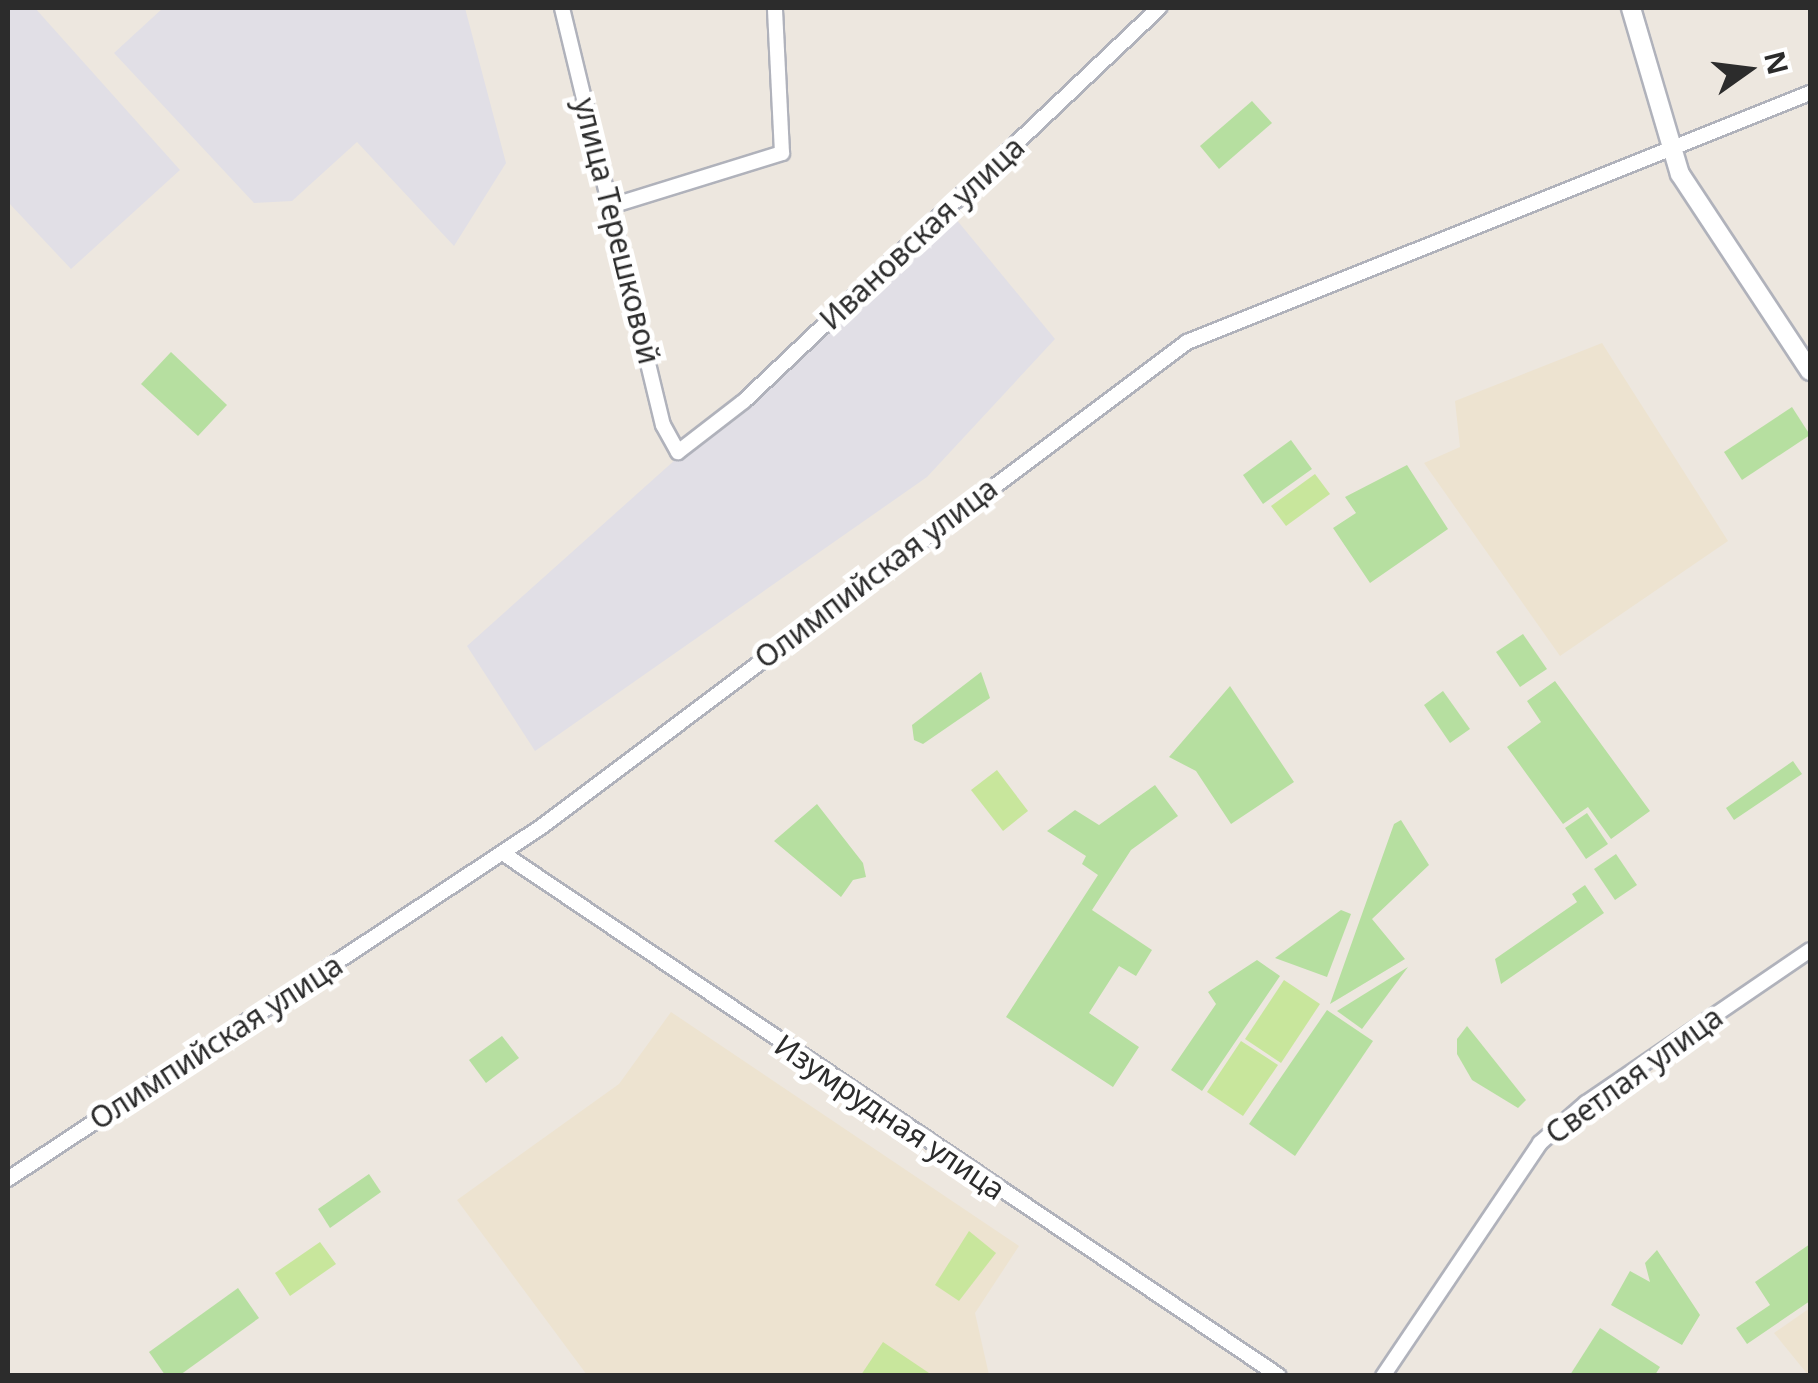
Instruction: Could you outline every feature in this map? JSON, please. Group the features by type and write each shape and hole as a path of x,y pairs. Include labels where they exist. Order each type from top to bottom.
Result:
{"main road":[{"path":"1632,8 1670,151 1688,189 1810,371"}],"street":[{"name":"улица Терешковой","path":"562,8 663,424 678,452"},
{"path":"611,206 782,153 775,8"},
{"name":"Ивановская улица","path":"678,452 744,402 1159,8"},
{"name":"Олимпийская улица","path":"8,1179 504,854 1187,342 1810,93"},
{"name":"Изумрудная улица","path":"504,854 1278,1376"},
{"name":"Светлая улица","path":"1383,1376 1540,1143 1586,1103 1810,950"}],"shaded area":[{"path":"8,8 35,8 180,170 71,269 8,202"},
{"path":"163,8 465,8 506,163 454,246 357,142 292,201 254,203 114,53"},
{"path":"951,213 1055,339 927,477 535,751 467,646"},
{"path":"1602,343 1728,541 1560,656 1424,463 1460,447 1455,401"},
{"path":"671,1012 1019,1246 975,1313 989,1375 587,1375 457,1200 619,1084"},
{"path":"1810,1308 1810,1375 1809,1376 1774,1333"}],"green space":[{"path":"1252,101 1272,123 1219,169 1200,146"},
{"path":"171,352 227,405 198,436 141,384"},
{"path":"1792,407 1810,435 1742,480 1724,452"},
{"path":"1291,440 1312,469 1263,504 1243,475"},
{"path":"1407,465 1448,529 1370,583 1333,528 1356,513 1345,497"},
{"path":"1315,474 1330,494 1286,526 1271,506"},
{"path":"1523,634 1547,669 1520,687 1496,652"},
{"path":"981,672 990,698 923,744 914,740 912,725"},
{"path":"1555,681 1650,811 1611,839 1588,807 1563,824 1507,747 1541,722 1527,701"},
{"path":"1230,686 1294,782 1231,824 1196,771 1169,757"},
{"path":"1443,691 1470,729 1450,743 1424,705"},
{"path":"1793,761 1802,774 1734,820 1726,808"},
{"path":"997,770 1028,811 1003,831 971,790"},
{"path":"1155,785 1178,816 1131,850 1092,910 1152,950 1136,976 1119,966 1089,1013 1139,1047 1113,1087 1006,1017 1098,875 1082,864 1086,856 1047,831 1075,810 1099,825"},
{"path":"817,804 863,863 866,877 853,880 841,897 774,841"},
{"path":"1587,813 1608,844 1586,859 1565,828"},
{"path":"1401,820 1429,865 1372,919 1405,959 1330,1004 1394,824"},
{"path":"1616,854 1637,885 1615,900 1594,869"},
{"path":"1585,885 1604,913 1501,984 1495,959 1577,902 1572,894"},
{"path":"1341,910 1351,914 1327,977 1275,958"},
{"path":"1257,960 1280,976 1202,1091 1171,1070 1216,1004 1208,992"},
{"path":"1408,967 1362,1029 1337,1011"},
{"path":"1284,980 1320,1004 1281,1063 1245,1039"},
{"path":"1327,1010 1373,1041 1295,1156 1249,1124"},
{"path":"1467,1026 1526,1100 1518,1108 1472,1080 1457,1054 1457,1039"},
{"path":"502,1036 519,1058 486,1083 469,1060"},
{"path":"1241,1041 1278,1065 1243,1116 1207,1092"},
{"path":"369,1174 381,1192 330,1228 318,1209"},
{"path":"969,1231 996,1253 959,1301 935,1285"},
{"path":"320,1242 336,1264 290,1296 275,1273"},
{"path":"1810,1244 1810,1301 1747,1344 1736,1328 1770,1305 1755,1282"},
{"path":"1657,1250 1700,1315 1682,1345 1611,1305 1630,1271 1650,1282 1645,1263"},
{"path":"238,1288 259,1318 180,1375 165,1375 149,1352"},
{"path":"1600,1328 1660,1367 1655,1375 1570,1375"},
{"path":"883,1342 932,1375 861,1375"}]}
